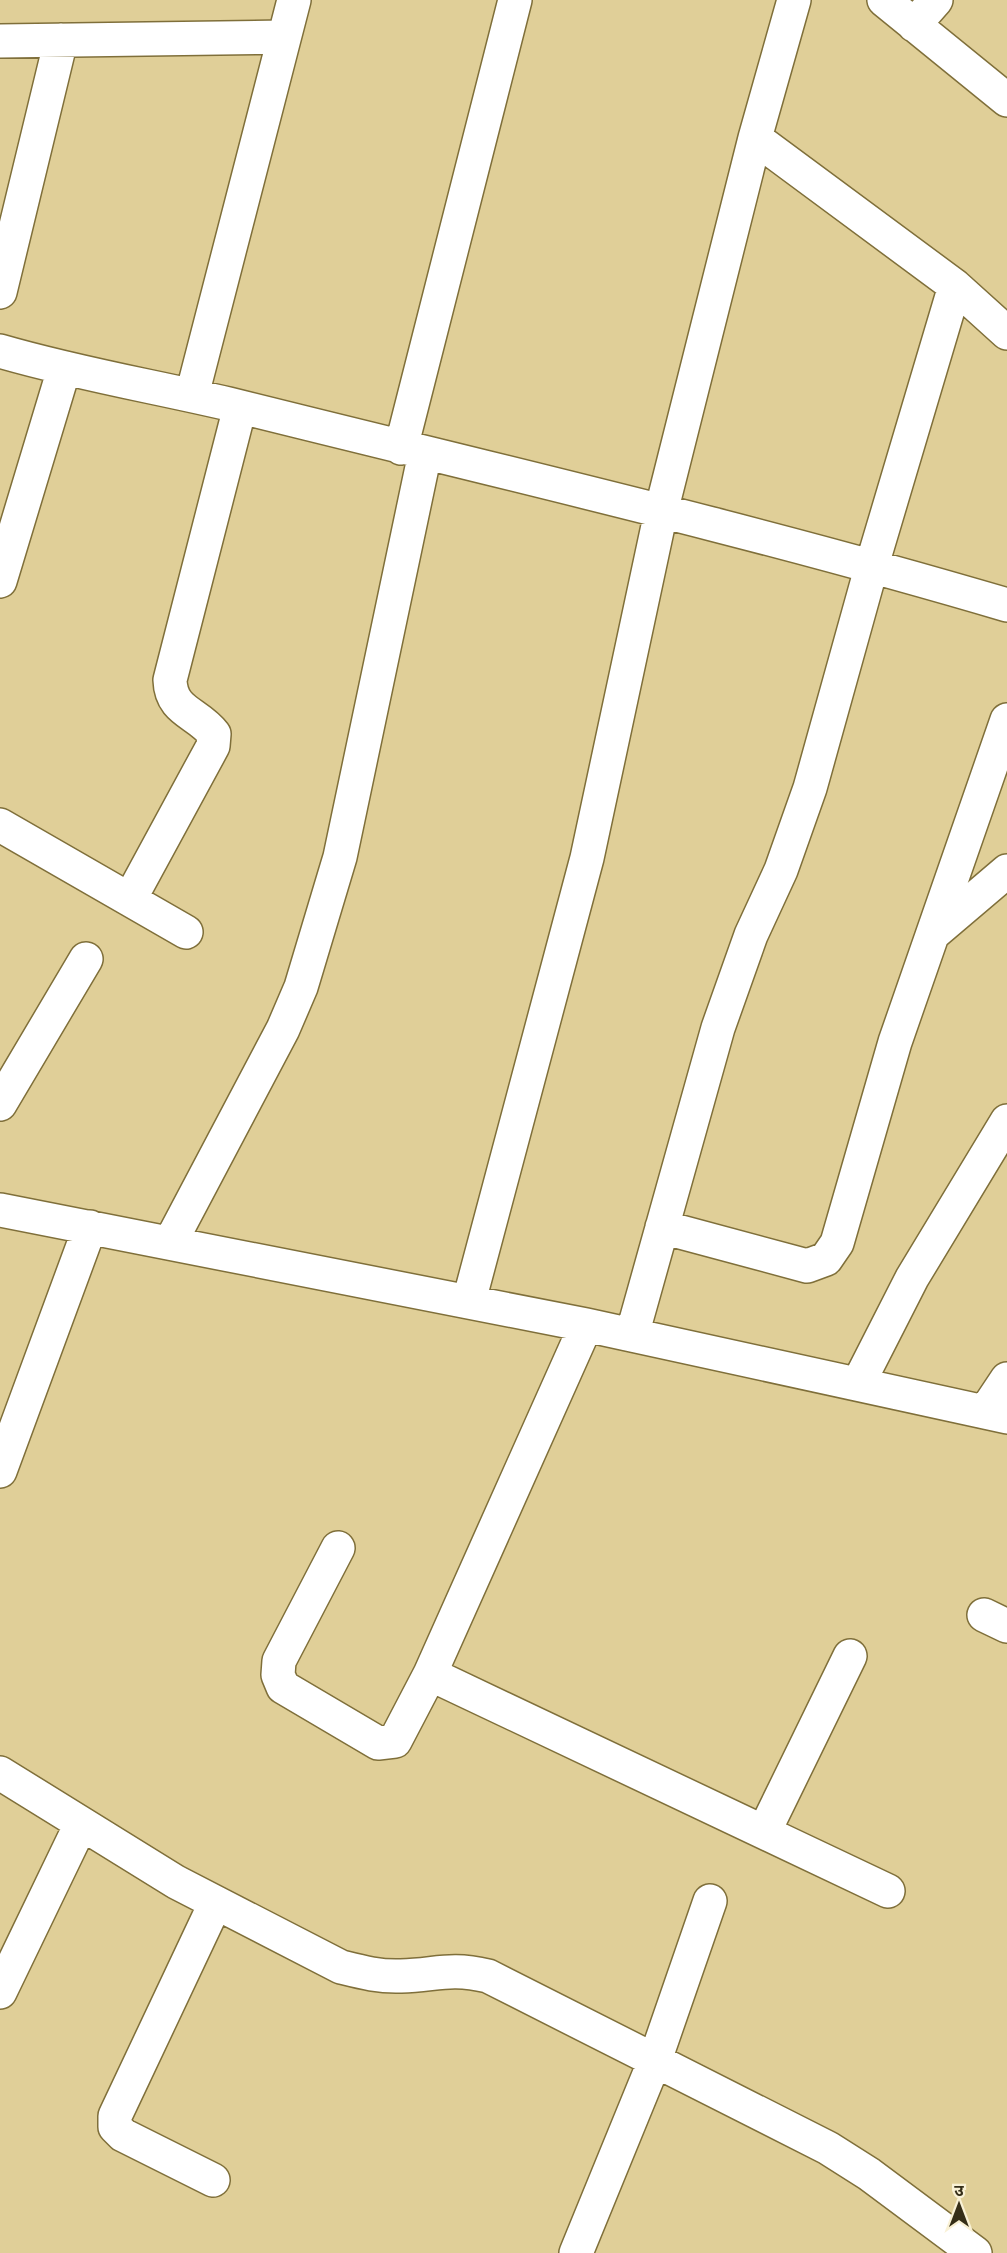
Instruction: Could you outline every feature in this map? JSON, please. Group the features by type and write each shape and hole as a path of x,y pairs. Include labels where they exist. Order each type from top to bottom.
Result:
{"street":[{"path":"192,395 294,0"},
{"path":"170,1243 283,1029 310,958 340,857 413,451 516,0"},
{"path":"469,1302 587,858 661,512 755,138 794,0"},
{"path":"884,0 1007,100"},
{"path":"914,25 936,0"},
{"path":"0,41 284,37"},
{"path":"0,292 61,40"},
{"path":"755,138 955,286 1007,333"},
{"path":"632,1335 718,1028 751,935 782,870 797,828 955,286"},
{"path":"0,351 63,369 192,395 872,565 1007,605"},
{"path":"0,580 63,369"},
{"path":"130,899 213,746 214,734 208,726 176,704 170,693 170,680 240,407"},
{"path":"662,1227 807,1266 826,1259 837,1243 895,1042 1007,720"},
{"path":"0,825 186,932"},
{"path":"932,935 1007,871"},
{"path":"0,1104 86,959"},
{"path":"858,1384 912,1278 1007,1121"},
{"path":"0,1210 586,1325 996,1414 1007,1379"},
{"path":"0,1471 90,1227"},
{"path":"338,1548 279,1661 278,1675 283,1686 378,1743 385,1744 395,1741 430,1674 586,1325"},
{"path":"764,1832 850,1656"},
{"path":"430,1674 888,1891"},
{"path":"0,1773 215,1904 315,1955 360,1972 400,1976 463,1970 488,1976 828,2148 869,2174 975,2253"},
{"path":"0,1992 81,1824"},
{"path":"576,2253 655,2060 710,1901"},
{"path":"213,2180 123,2135 115,2127 115,2116 215,1904"}]}
